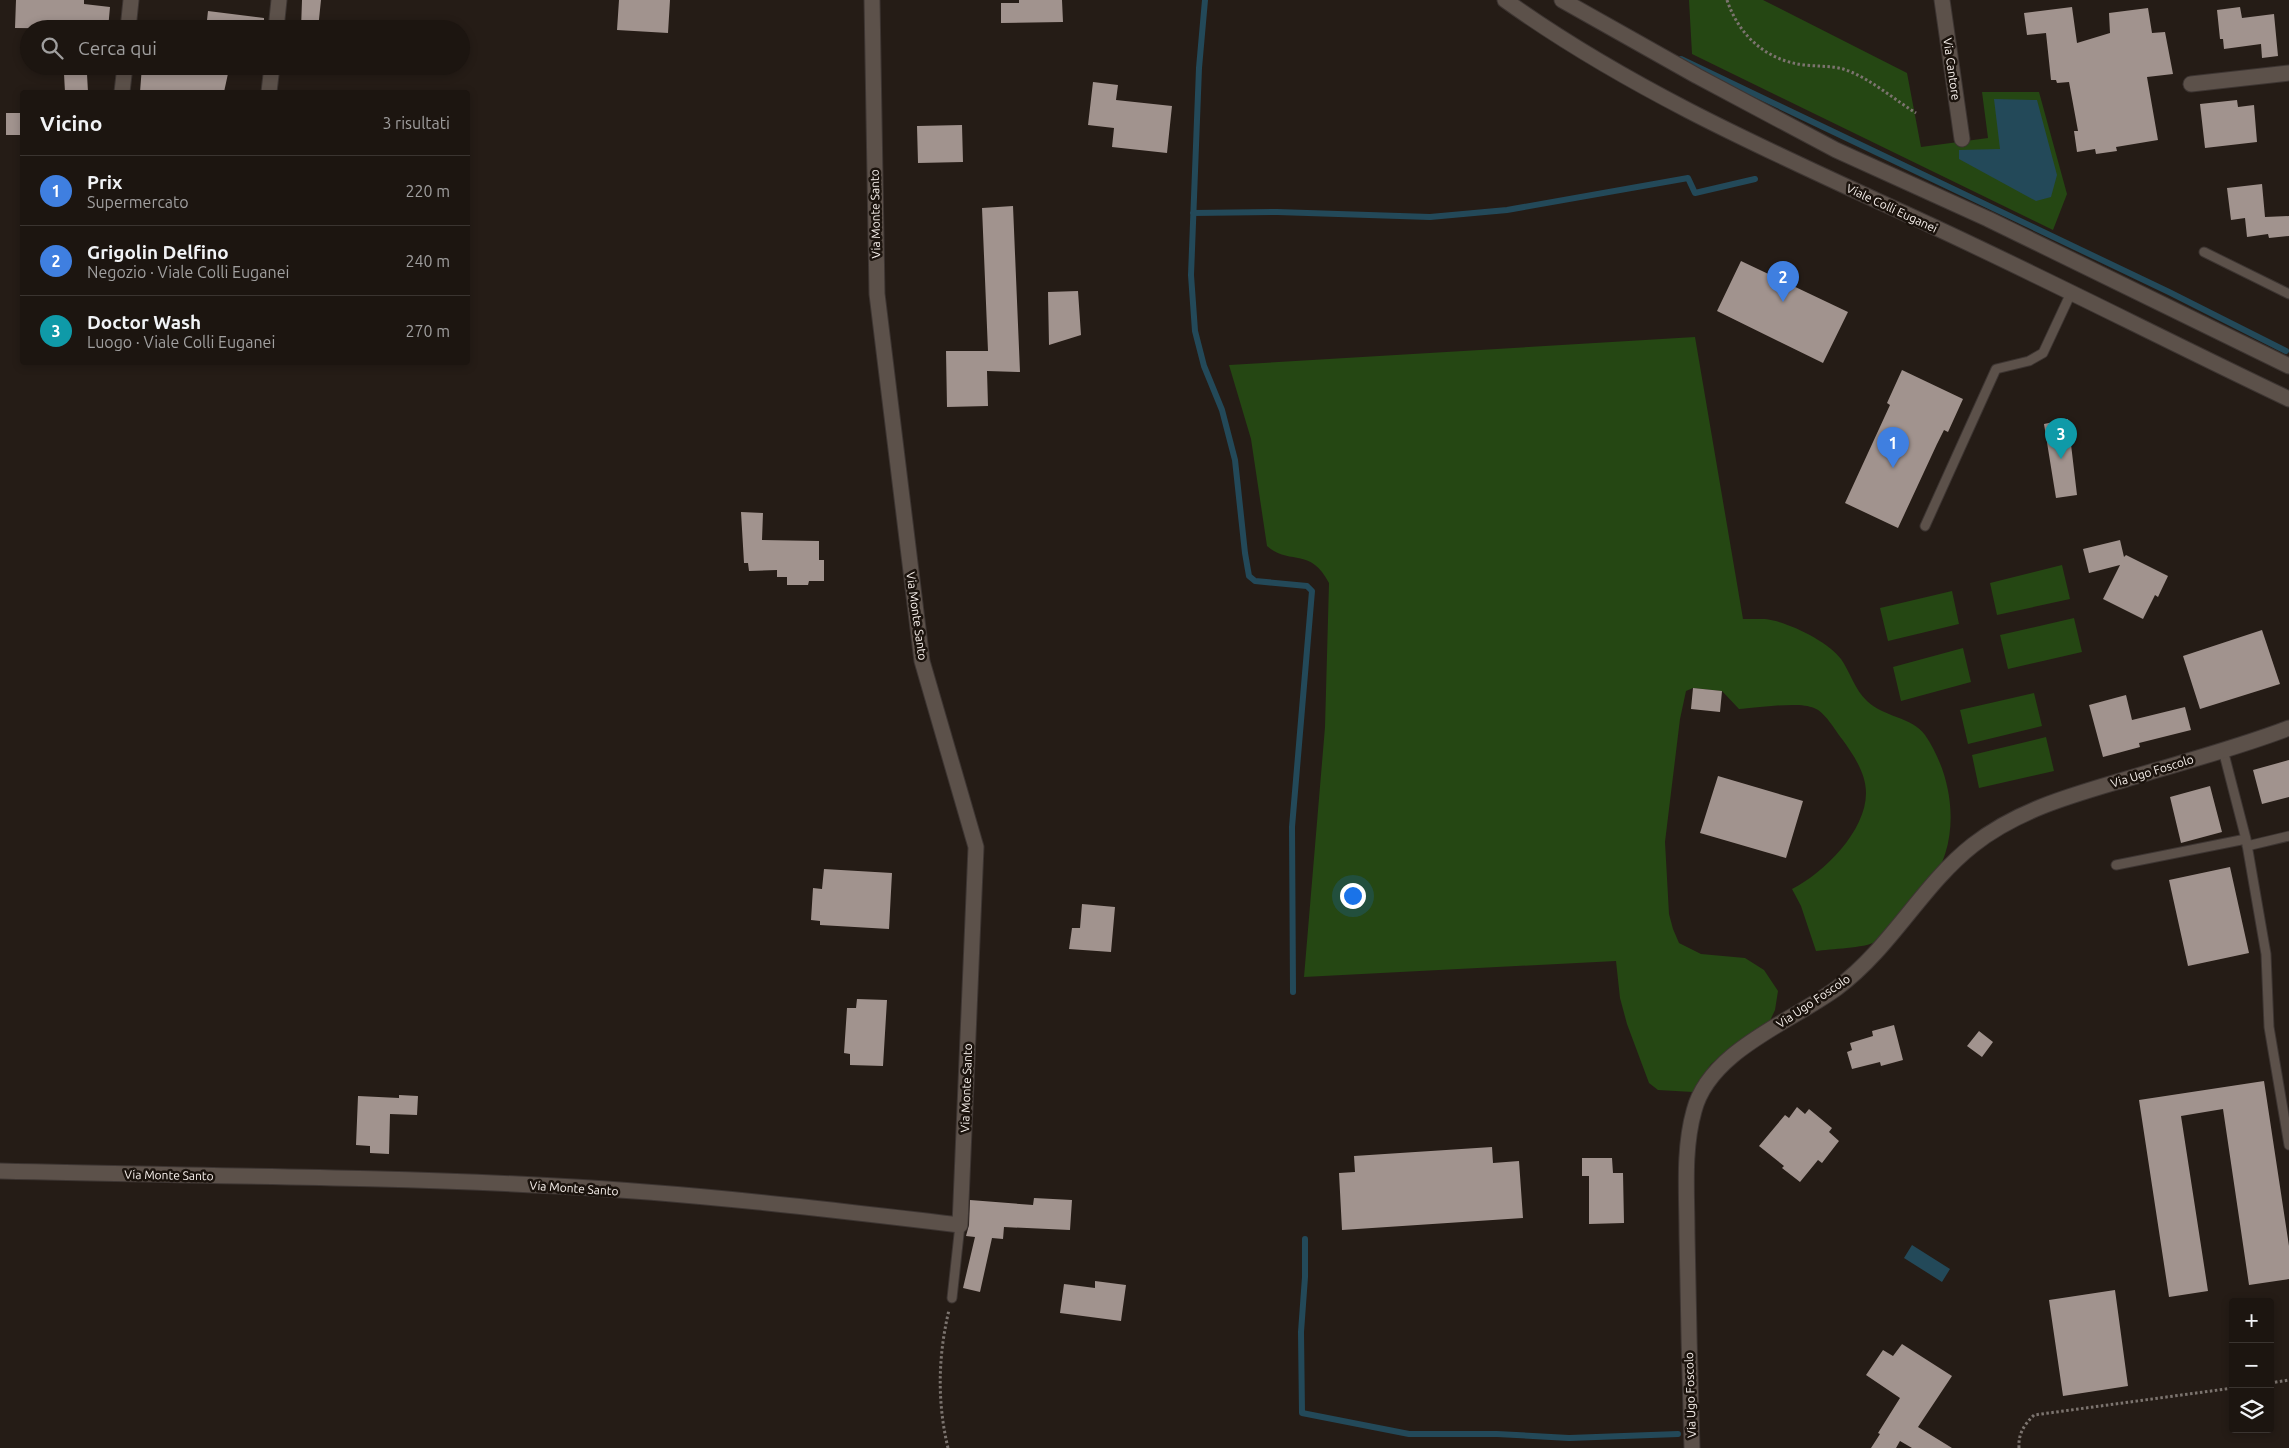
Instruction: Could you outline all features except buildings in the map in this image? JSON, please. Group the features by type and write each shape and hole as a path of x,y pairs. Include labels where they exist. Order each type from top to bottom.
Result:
{"street":[{"path":"129,20 131,0"},
{"path":"277,20 279,0"},
{"name":"Via Monte Santo","path":"0,1171 326,1177 557,1186 765,1202 960,1225 976,847 922,660 879,314 877,294 872,0"},
{"name":"Viale Colli Euganei","path":"1505,0 1536,22 1676,106 2071,293 2289,399"},
{"path":"1562,0 1697,76 1836,150 1988,219 2289,366"},
{"name":"Via Cantore","path":"1942,0 1962,139"},
{"path":"2191,84 2289,72"},
{"path":"122,90 123,75"},
{"path":"269,90 271,75"},
{"name":"Via Ugo Foscolo","path":"1692,1448 1688,1292 1688,1145 1694,1108 1710,1078 1749,1043 1837,988 1871,958 1948,868 1974,844 2002,826 2037,808 2078,794 2289,728"}],"lane":[{"path":"2204,252 2289,294"},
{"path":"1925,526 1996,368 2029,361 2043,353 2071,293"},
{"path":"2223,750 2246,843 2266,954 2269,1027 2289,1145"},
{"path":"2116,865 2289,836"},
{"path":"952,1298 960,1225"}],"path":[{"path":"1727,0 1731,12 1744,34 1760,48 1783,61 1805,65 1829,66 1851,72 1916,113"},
{"path":"948,1448 941,1410 939,1372 942,1338 952,1298"},
{"path":"2274,1382 2289,1380"},
{"path":"2018,1448 2018,1440 2025,1424 2034,1415 2229,1389"}],"green space":[{"path":"1689,0 1763,0 1907,73 1921,147 1988,138 1982,92 2039,92 2067,194 2053,230 1692,54"},
{"path":"1695,337 1743,619 1774,621 1796,628 1817,639 1835,652 1841,659 1859,692 1867,701 1881,711 1913,724 1925,735 1943,771 1948,791 1950,831 1946,851 1939,870 1928,887 1887,932 1870,944 1816,951 1801,906 1792,889 1817,873 1829,862 1851,836 1859,822 1866,793 1864,778 1858,764 1830,722 1822,713 1814,708 1788,705 1739,709 1722,691 1693,688 1686,691 1680,719 1665,842 1669,914 1673,929 1679,943 1701,954 1745,958 1764,970 1778,991 1775,1010 1768,1025 1739,1042 1711,1064 1693,1092 1658,1090 1649,1083 1627,1024 1620,998 1616,961 1304,977 1325,727 1329,583 1314,564 1307,560 1275,552 1267,546 1251,439 1229,365"},
{"path":"2062,565 2070,599 1997,615 1990,583"},
{"path":"1952,591 1959,624 1888,641 1880,608"},
{"path":"2074,618 2082,652 2008,669 2000,635"},
{"path":"1963,648 1971,682 1901,701 1893,667"},
{"path":"2034,693 2042,726 1968,744 1960,710"},
{"path":"2046,737 2054,771 1979,788 1972,755"}],"water":[{"path":"1994,99 2037,100 2057,175 2051,197 2036,201 1959,159 1959,150 2000,149"},
{"path":"1912,1245 1950,1269 1942,1282 1904,1258"}],"waterway":[{"path":"1205,0 1199,68 1191,275 1195,331 1204,366 1222,410 1235,460 1249,576 1255,581 1307,586 1312,591 1292,827 1293,992"},
{"path":"1681,59 2169,292 2286,351"},
{"path":"1193,213 1277,212 1430,217 1507,210 1688,178 1695,193 1755,179"},
{"path":"1305,1239 1305,1277 1301,1332 1302,1413 1409,1434 1497,1434 1569,1438 1678,1434"}],"place":[{"name":"Grigolin Delfino","path":"1783,302"},
{"name":"Doctor Wash","path":"2061,459"},
{"name":"Prix","path":"1893,468"}]}
